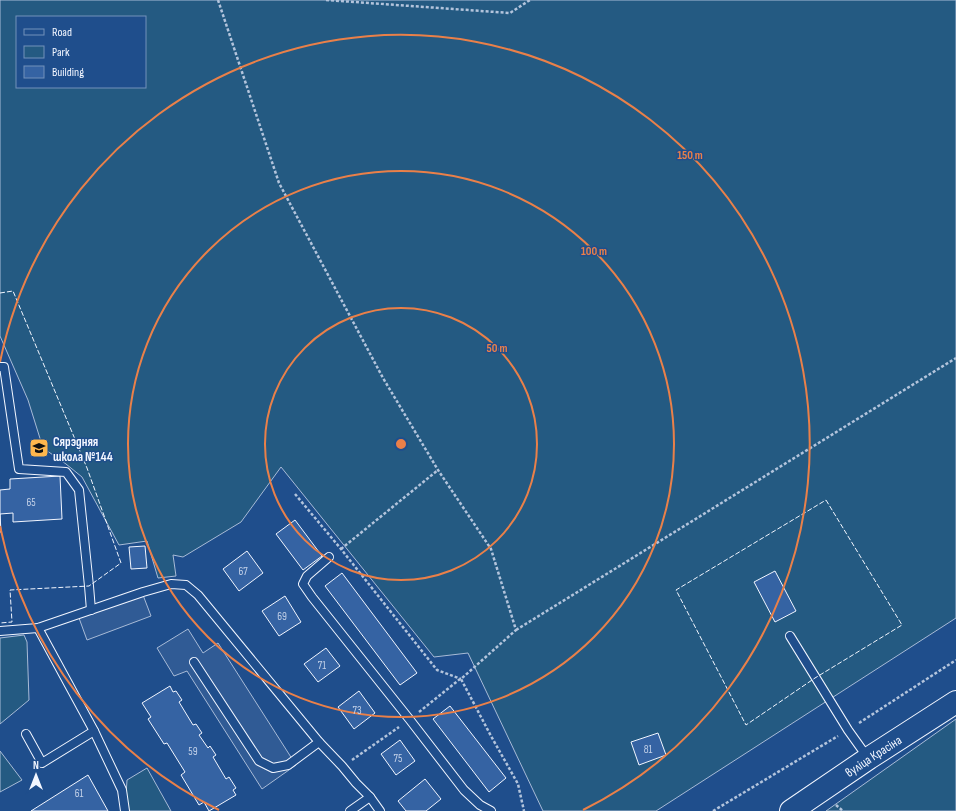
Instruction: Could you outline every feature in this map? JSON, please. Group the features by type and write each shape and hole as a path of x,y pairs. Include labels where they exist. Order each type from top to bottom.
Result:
{"street":[{"name":"вуліца Красіна","path":"791,811 869,758 956,702"}],"lane":[{"path":"0,367 4,367 19,469 66,472 79,490 90,586 91,610"},
{"path":"329,557 307,576 303,584 464,790 480,805 491,811"},
{"path":"0,631 38,628 143,592 171,584 186,585 198,595 319,742 370,797 380,811"},
{"path":"38,628 94,731 122,790 125,811"},
{"path":"790,636 848,730 869,758"},
{"path":"194,662 259,761 273,768 288,765 319,742"},
{"path":"26,734 42,763 94,731"},
{"path":"350,811 370,797"}],"path":[{"path":"218,0 279,183 383,378 438,470 491,549 516,630"},
{"path":"326,0 510,13 530,0"},
{"path":"461,679 516,630 956,358"},
{"path":"341,549 438,470"},
{"path":"295,494 341,549 437,670 461,679 518,784 524,811"}],"green space":[{"path":"0,0 956,0 956,618 656,811 543,811 468,653 434,657 281,467 241,522 183,557 173,555 176,576 158,578 147,541 119,545 82,477 43,448 28,400 0,336"},
{"path":"24,635 27,642 29,700 0,724 0,638"},
{"path":"956,719 956,811 826,811"},
{"path":"0,751 22,780 0,792"},
{"path":"147,768 171,811 125,811 127,780"}],"shaded area":[{"path":"143,595 151,616 87,640 79,618"},
{"path":"188,629 203,653 218,643 296,765 262,789 187,671 174,676 157,648"}],"building":[{"path":"60,476 62,519 13,522 13,513 0,514 0,490 10,489 10,479"},
{"path":"295,520 322,556 303,570 276,534"},
{"path":"145,546 147,568 131,569 129,547"},
{"path":"247,551 263,573 239,591 223,569"},
{"path":"775,571 796,611 775,622 754,582"},
{"path":"342,573 417,673 400,685 325,586"},
{"path":"285,596 301,622 279,636 262,611"},
{"path":"326,648 340,666 318,682 304,664"},
{"path":"170,686 173,692 176,691 182,700 179,702 193,725 196,724 202,733 199,735 208,748 210,746 216,755 213,757 226,779 229,777 236,788 233,790 236,795 209,811 204,802 199,805 181,775 185,772 167,743 164,744 148,719 151,717 142,703"},
{"path":"359,691 375,713 354,729 338,707"},
{"path":"450,706 506,778 489,792 433,719"},
{"path":"658,733 666,755 639,765 631,742"},
{"path":"400,740 415,761 396,775 381,754"},
{"path":"88,775 108,811 31,811"},
{"path":"425,779 441,799 426,811 406,811 398,801"}],"fence":[{"path":"0,293 13,291 87,468 121,563 89,586 10,590 12,622 0,623"},
{"path":"826,500 902,625 815,678 746,725 676,590 826,500"}],"place":[{"name":"Сярэдняя школа №144","path":"39,448"}]}
